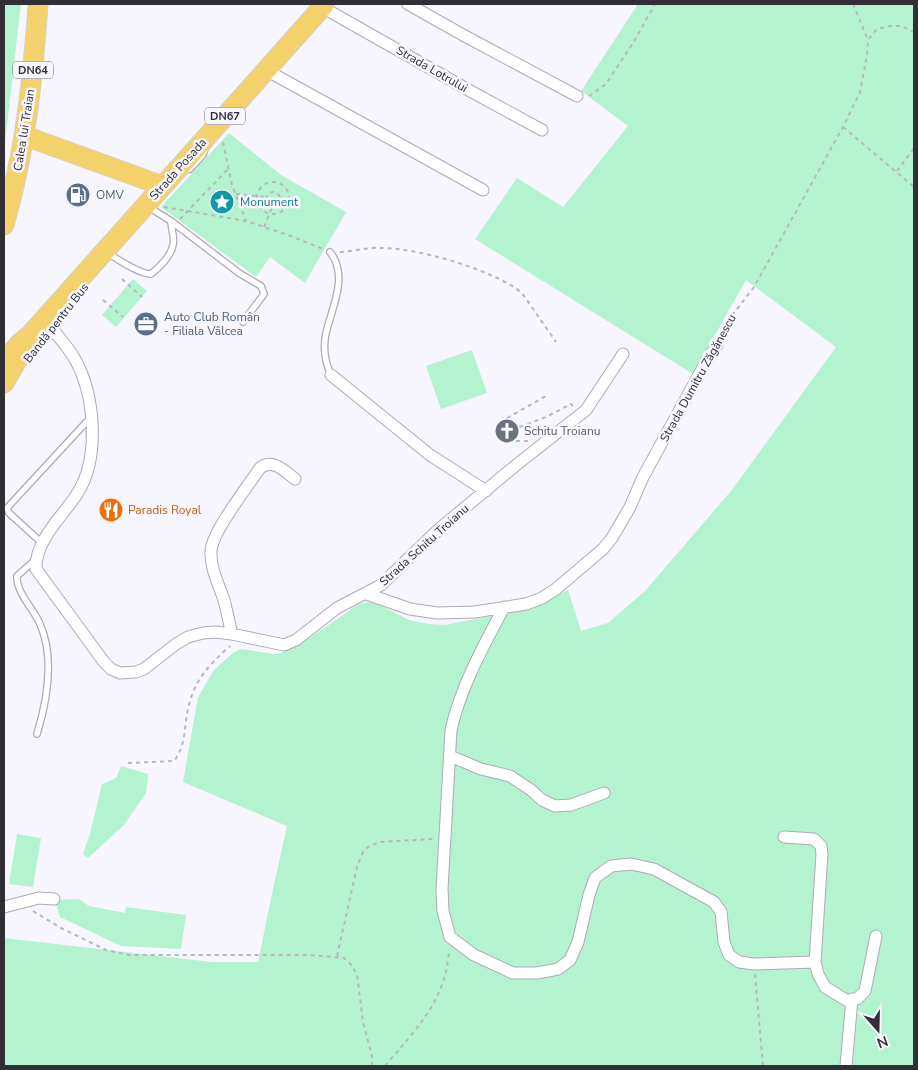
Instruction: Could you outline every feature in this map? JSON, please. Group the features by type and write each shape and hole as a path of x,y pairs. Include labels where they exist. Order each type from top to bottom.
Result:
{"main road":[{"name":"Calea lui Traian","path":"4,225 19,169 25,136 35,56 38,4"},
{"name":"Strada Posada","path":"4,362 19,344 47,323 153,208 162,186 324,6"},
{"path":"25,136 162,186"},
{"name":"Strada Posada","path":"6,385 30,335"}],"street":[{"path":"408,4 577,96"},
{"name":"Strada Lotrului","path":"324,6 472,92 542,130"},
{"path":"266,70 483,190"},
{"path":"36,560 43,544 83,483 89,460 91,417 90,400 76,360 47,323"},
{"name":"Strada Dumitru Zăgănescu","path":"504,607 526,604 542,598 556,589 603,550 630,507 643,478 717,345"},
{"name":"Strada Schitu Troianu","path":"36,560 36,569 41,578 104,662 111,669 120,673 128,674 144,669 164,652 188,637 215,632 284,646 296,640 337,608 381,585 438,530 586,410 623,354"},
{"path":"331,375 430,455 483,493"},
{"path":"237,635 213,568 212,545 223,524 260,468 265,464 272,464 295,479"},
{"name":"Strada Schitu Troianu","path":"367,594 422,612 475,612 504,607"},
{"path":"504,607 475,663 457,706 451,730 442,888 443,910 450,937 474,955 513,972 537,973 558,969 570,960 578,942 595,878 610,866 631,864 654,869 714,902 721,912 724,942 729,955 739,962 754,964 814,962"},
{"path":"450,756 481,769 510,776 532,790 542,800 555,806 571,805 604,793"},
{"path":"784,837 814,839 821,846 814,962 825,987 846,1000 857,999 865,992 876,936"},
{"path":"4,908 39,898 54,899"},
{"path":"846,1066 852,999"}],"lane":[{"path":"186,174 203,155 214,129"},
{"path":"153,208 239,273 264,289 264,294 243,322"},
{"path":"110,255 147,274 153,272 165,260 173,244 173,223"},
{"path":"330,252 337,260 340,274 335,302 325,334 326,366 331,375"},
{"name":"Bandă pentru Bus","path":"6,385 47,323 73,300"},
{"path":"43,544 9,513 7,508 91,417"},
{"path":"36,560 17,576 17,580 22,594 40,624 47,648 46,696 37,734"}],"path":[{"path":"577,96 587,97 606,84 655,4"},
{"path":"853,4 868,40 877,29 890,26 902,26 914,32"},
{"name":"Strada Dumitru Zăgănescu","path":"717,345 722,331 754,286 843,127 860,92 868,40"},
{"path":"843,127 914,187"},
{"path":"214,129 246,221"},
{"path":"896,171 914,148"},
{"path":"173,223 188,212 228,169"},
{"path":"277,182 286,188 289,199 285,210 275,215 269,214 261,210 256,202 256,197 261,187 266,183 277,182"},
{"path":"264,227 273,205 277,204 279,200 278,194 274,192 270,192 266,197"},
{"path":"236,194 266,197"},
{"path":"266,197 267,202 273,205"},
{"path":"153,208 246,221 330,252 382,248 440,258 483,272 522,293 556,342"},
{"path":"122,278 142,297"},
{"path":"103,300 123,317"},
{"path":"507,418 548,395"},
{"path":"512,430 546,417 571,404 580,415"},
{"path":"128,762 174,761 181,751 188,709 200,678 208,666 237,635"},
{"path":"337,956 357,867 363,852 368,847 379,842 444,838"},
{"path":"20,903 61,928 106,950 129,955 309,954 344,958 357,974 363,1022 372,1056 372,1066"},
{"path":"385,1066 432,1008 447,972 450,937"},
{"path":"754,964 762,1066"}],"green space":[{"path":"4,4 21,4 5,142 4,142"},
{"path":"638,4 914,4 914,1066 4,1066 4,938 212,962 258,962 287,826 183,782 198,697 214,670 234,652 242,649 274,654 281,653 311,637 359,604 369,602 378,604 409,620 444,625 504,614 541,603 568,590 581,631 608,623 645,591 731,491 836,347 746,280 693,374 475,239 517,178 563,207 628,126 581,91"},
{"path":"229,133 281,175 346,212 305,283 270,257 256,277 161,207"},
{"path":"133,279 147,291 116,327 102,315"},
{"path":"472,350 487,393 441,409 426,366"},
{"path":"121,766 148,774 146,793 124,825 88,858 83,854 90,834 102,784 116,778"},
{"path":"17,834 41,838 33,887 9,884"},
{"path":"79,899 89,906 125,913 126,907 186,915 181,949 121,946 60,917 55,900"}],"place":[{"name":"OMV","path":"78,195"},
{"name":"Monument","path":"222,202"},
{"name":"Auto Club Român - Filiala Vâlcea","path":"146,324"},
{"name":"Schitu Troianu","path":"507,431"},
{"name":"Paradis Royal","path":"111,510"}]}
